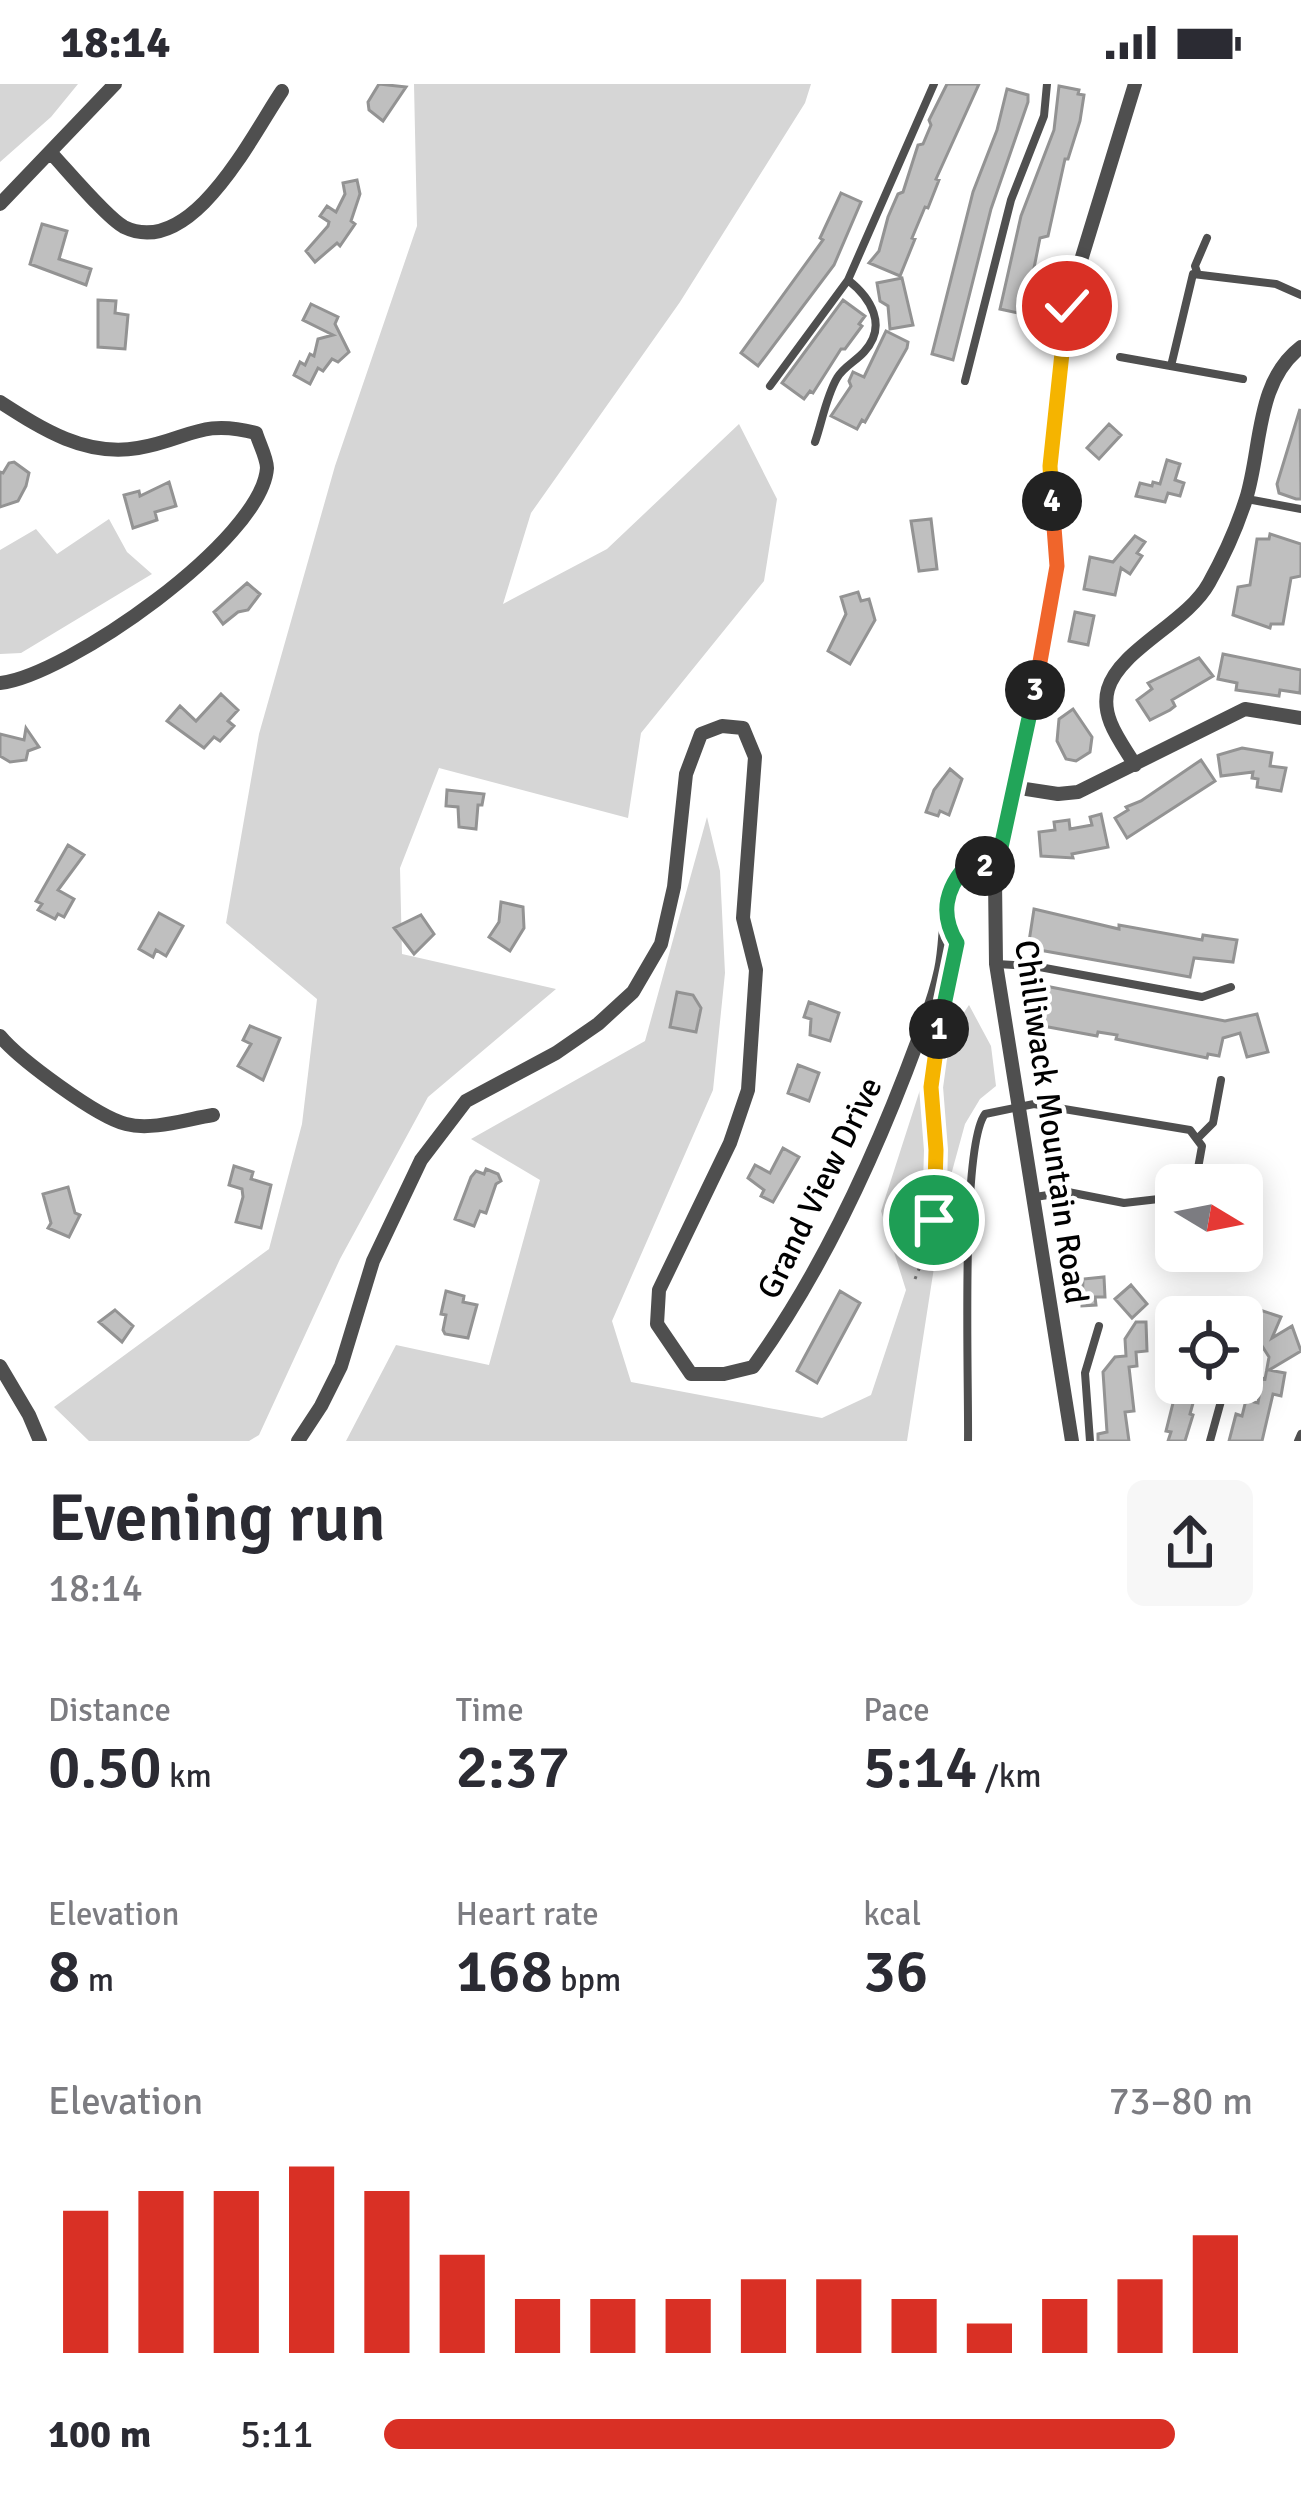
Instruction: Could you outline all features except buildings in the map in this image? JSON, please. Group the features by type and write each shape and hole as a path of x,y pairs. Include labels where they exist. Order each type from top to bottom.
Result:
{"street":[{"path":"0,204 115,84"},
{"name":"Chilliwack Mountain Road","path":"1072,1441 996,964 997,866 1026,741 1057,566 1050,466 1067,306 1136,84"},
{"path":"51,153 124,226 154,232 178,226 205,204 282,91"},
{"path":"1135,765 1107,717 1108,689 1124,665 1178,620 1207,587 1246,499 1274,377 1301,347"},
{"path":"0,401 40,428 82,447 138,448 188,430 228,425 256,433 267,468 249,513 203,565 70,656 19,681 0,683"},
{"path":"1013,787 1078,792 1244,710 1301,718"},
{"name":"Grand View Drive","path":"298,1441 341,1366 373,1261 421,1160 466,1101 556,1053 598,1024 633,992 661,944 674,887 686,774 701,734 722,726 742,728 754,757 743,919 756,970 748,1090 730,1143 659,1290 657,1324 691,1374 753,1366 793,1312 868,1165 919,1039 941,970 951,883 966,866 997,866"},
{"path":"0,1036 13,1052 127,1124 160,1124 212,1114"},
{"path":"0,1366 40,1441"}],"lane":[{"path":"770,386 848,280 934,84"},
{"path":"964,381 1011,200 1047,104 1047,84"},
{"path":"1197,272 1208,238"},
{"path":"1171,366 1190,277 1197,272 1276,284 1301,295"},
{"path":"815,442 838,377 866,350 875,332 877,322 869,300 848,280"},
{"path":"1120,357 1243,380"},
{"path":"1246,499 1301,509"},
{"path":"996,964 1034,966 1202,997 1231,987"},
{"path":"1199,1138 1213,1123 1221,1080"},
{"path":"968,1441 969,1205 977,1127 985,1114 1034,1104 1190,1130 1202,1149 1199,1164"},
{"path":"1033,1197 1064,1192 1132,1203 1155,1200"},
{"path":"1090,1441 1085,1373 1099,1326"},
{"path":"1210,1441 1220,1404"}],"path":[{"path":"915,1279 934,1220 931,1087 941,1017"}],"shaded area":[{"path":"0,84 78,84 51,117 0,162"},
{"path":"414,84 811,84 805,103 680,302 531,513 503,604 607,549 739,424 777,499 764,581 641,733 628,818 439,768 400,868 402,954 556,989 428,1097 340,1259 259,1435 249,1441 89,1441 54,1407 269,1249 302,1124 317,999 226,923 259,734 335,466 417,226"},
{"path":"109,519 127,552 152,574 21,653 0,654 0,550 36,529 57,554"},
{"path":"707,817 720,871 725,973 713,1090 612,1321 631,1382 822,1418 871,1395 906,1290 881,1211 927,1068 969,1005 991,1046 996,1086 980,1099 965,1124 945,1197 907,1441 346,1441 396,1345 489,1365 540,1180 471,1139 645,1041"}],"route":[{"path":"934,1220 931,1087 957,943 946,925 951,883 966,866 997,866 1026,741 1057,566 1050,466 1067,306"}]}
